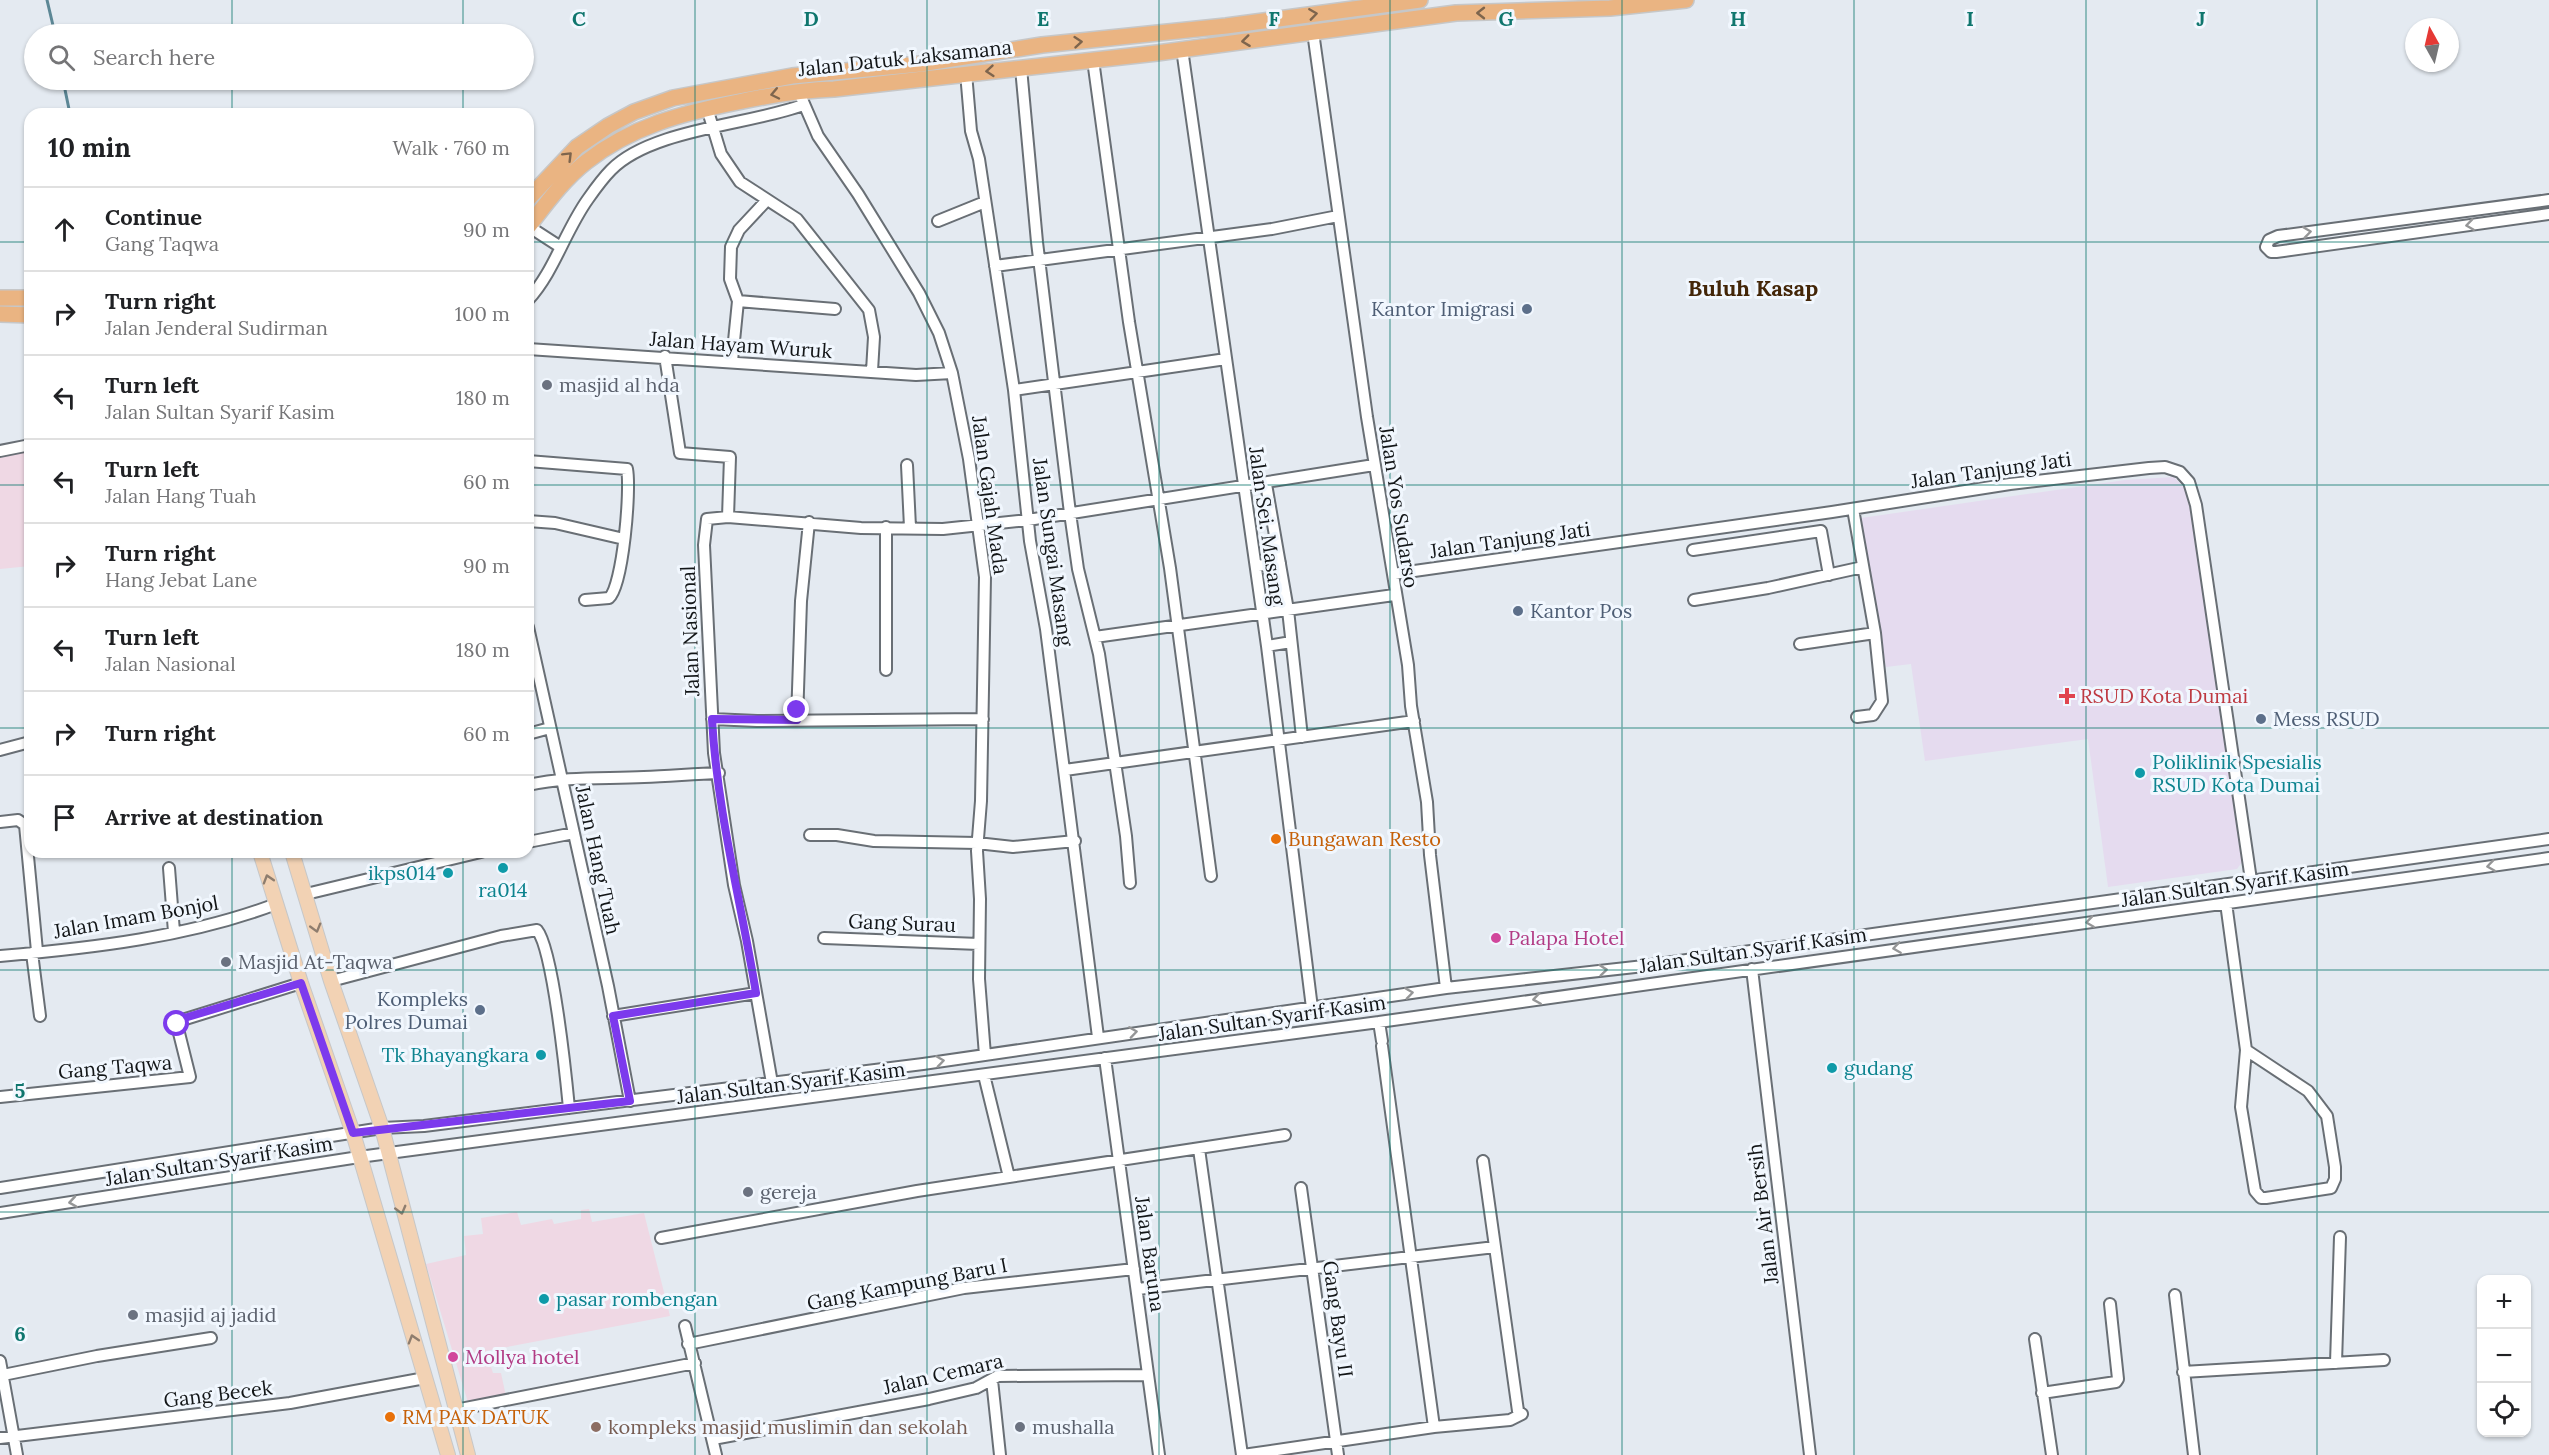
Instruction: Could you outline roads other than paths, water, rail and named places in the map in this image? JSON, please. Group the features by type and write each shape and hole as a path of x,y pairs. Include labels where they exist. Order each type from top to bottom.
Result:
{"highway":[{"name":"Jalan Datuk Laksamana","path":"534,193 577,147 608,126 673,98 792,76 920,64 1042,45 1226,26 1420,0"},
{"name":"Jalan Datuk Laksamana","path":"534,218 561,184 585,162 632,132 678,115 798,90 834,89 1021,68 1043,63 1093,60 1182,49 1313,32 1455,7 1610,8 1686,0"},
{"path":"1042,45 1043,63"},
{"path":"736,85 739,102"},
{"path":"0,297 24,298"},
{"path":"0,314 24,315"}],"main road":[{"path":"262,858 301,983 353,1133 447,1455"},
{"path":"294,858 331,981 382,1128 454,1410 468,1455"}],"street":[{"name":"Jalan Yos Sudarso","path":"1313,32 1374,465 1393,574 1394,595 1408,665 1414,722 1427,802 1430,855 1446,988"},
{"name":"Jalan Sei. Masang","path":"1182,49 1210,237 1242,487 1267,645 1312,1008"},
{"path":"1093,60 1137,373 1160,500 1211,876"},
{"path":"1021,68 1040,261 1070,513 1078,568 1095,637 1126,836 1130,883"},
{"name":"Jalan Sungai Masang","path":"966,73 971,130 985,202 1014,390 1034,572 1046,629 1065,770 1064,778 1075,841 1098,1037"},
{"name":"Jalan Gajah Mada","path":"798,90 818,136 858,194 919,293 939,333 952,373 979,526 985,577 983,719 977,843 979,979 986,1055"},
{"path":"534,292 544,279 559,246 576,217 611,170 631,155 684,135 779,114 803,105"},
{"path":"707,108 721,154 732,173 740,182 797,219 868,310 874,337 872,370"},
{"path":"678,115 684,135"},
{"path":"732,361 738,301 730,279 731,247 738,230 767,200"},
{"path":"2549,200 2278,236 2269,240 2266,247 2269,251 2276,252 2549,214"},
{"path":"938,221 985,202"},
{"path":"2502,206 2504,220"},
{"path":"995,266 1210,237 1338,216"},
{"path":"534,230 559,246"},
{"path":"738,301 835,309"},
{"name":"Jalan Hayam Wuruk","path":"534,349 665,356 916,375 952,373"},
{"path":"665,356 680,453 730,457 728,518"},
{"path":"1014,390 1226,359"},
{"path":"0,451 24,446"},
{"path":"534,461 626,468 628,481 624,539 613,596 607,599 585,600"},
{"path":"907,465 909,527"},
{"name":"Jalan Nasional","path":"772,1083 734,885 719,773 714,753 704,531 706,519 728,518 809,522 838,526 943,529 1028,520 1266,484 1374,465"},
{"name":"Jalan Tanjung Jati","path":"1393,574 1853,509 2010,484 2165,467 2180,472 2189,482 2196,505 2251,880"},
{"path":"1266,484 1287,610 1302,737"},
{"path":"1853,509 1875,633 1882,701 1873,715 1857,717"},
{"path":"534,521 555,523 624,539"},
{"path":"797,720 801,602 809,522"},
{"path":"886,527 886,670"},
{"path":"1693,550 1821,531 1829,575"},
{"path":"1256,566 1280,563"},
{"path":"1694,600 1863,567"},
{"path":"1095,637 1394,595"},
{"path":"1800,644 1875,633"},
{"path":"1267,645 1290,642"},
{"name":"Jalan Hang Tuah","path":"534,671 563,778 630,1101"},
{"path":"712,719 983,719"},
{"path":"1065,770 1414,722"},
{"path":"534,732 550,728"},
{"path":"0,750 24,744"},
{"path":"534,784 563,778 719,773"},
{"path":"0,822 18,820 24,824"},
{"path":"534,841 574,833"},
{"path":"810,835 837,835 874,841 977,843 1013,847 1075,841"},
{"name":"Jalan Sultan Syarif Kasim","path":"0,1188 382,1128 630,1101 986,1055 1446,988 1644,966 2549,839"},
{"path":"28,858 40,1016"},
{"path":"306,894 456,858"},
{"name":"Jalan Sultan Syarif Kasim","path":"0,1213 359,1157 984,1076 2549,858"},
{"path":"169,868 174,932"},
{"path":"2226,903 2246,1050 2241,1107 2257,1195 2266,1198 2331,1188 2335,1179 2327,1116 2308,1091 2246,1050"},
{"name":"Jalan Imam Bonjol","path":"0,956 80,949 174,932 252,913 276,904"},
{"path":"331,981 501,936 537,930 550,975 569,1108"},
{"path":"1873,933 1876,951"},
{"name":"Gang Surau","path":"824,938 979,944"},
{"name":"Jalan Air Bersih","path":"1752,969 1810,1455"},
{"name":"Gang Taqwa","path":"0,1097 190,1077 177,1024 179,1021 301,983"},
{"path":"613,1016 756,993"},
{"path":"1379,1022 1409,1257 1434,1427"},
{"name":"Jalan Baruna","path":"1105,1058 1159,1455"},
{"path":"984,1076 1009,1177"},
{"path":"661,1238 917,1191 1285,1135"},
{"path":"1199,1149 1243,1455 1336,1440 1510,1419 1522,1414 1518,1411 1483,1161"},
{"name":"Gang Bayu II","path":"1301,1188 1338,1455"},
{"path":"2336,1363 2340,1238"},
{"path":"1138,1289 1495,1247"},
{"name":"Gang Kampung Baru I","path":"688,1344 964,1288 1134,1269"},
{"path":"2175,1295 2194,1455"},
{"path":"2042,1393 2116,1382 2118,1379 2110,1304"},
{"path":"685,1326 716,1455"},
{"path":"3,1375 97,1356 210,1338"},
{"path":"2035,1339 2052,1455"},
{"path":"2183,1372 2384,1360"},
{"path":"0,1361 17,1455"},
{"path":"454,1410 695,1363"},
{"name":"Jalan Cemara","path":"713,1439 929,1399 976,1388 998,1376 1148,1375"},
{"name":"Gang Becek","path":"0,1438 290,1403 425,1378"},
{"path":"992,1380 1000,1455"}],"waterway":[{"path":"47,0 53,24"},
{"path":"65,90 69,108"}],"place":[{"name":"Kantor Imigrasi","path":"1527,309"},
{"name":"masjid al hda","path":"547,385"},
{"name":"Kantor Pos","path":"1518,611"},
{"name":"RSUD Kota Dumai","path":"2067,696"},
{"name":"Mess RSUD","path":"2261,719"},
{"name":"Poliklinik Spesialis RSUD Kota Dumai","path":"2140,773"},
{"name":"Bungawan Resto","path":"1276,839"},
{"name":"ra014","path":"503,868"},
{"name":"ikps014","path":"448,873"},
{"name":"Palapa Hotel","path":"1496,938"},
{"name":"Masjid At-Taqwa","path":"226,962"},
{"name":"Kompleks Polres Dumai","path":"480,1010"},
{"name":"Tk Bhayangkara","path":"541,1055"},
{"name":"gudang","path":"1832,1068"},
{"name":"gereja","path":"748,1192"},
{"name":"pasar rombengan","path":"544,1299"},
{"name":"masjid aj jadid","path":"133,1315"},
{"name":"Mollya hotel","path":"453,1357"},
{"name":"RM PAK DATUK","path":"390,1417"},
{"name":"kompleks masjid muslimin dan sekolah","path":"596,1427"},
{"name":"mushalla","path":"1020,1427"}],"district":[{"name":"Buluh Kasap","path":"1753,288"}]}
